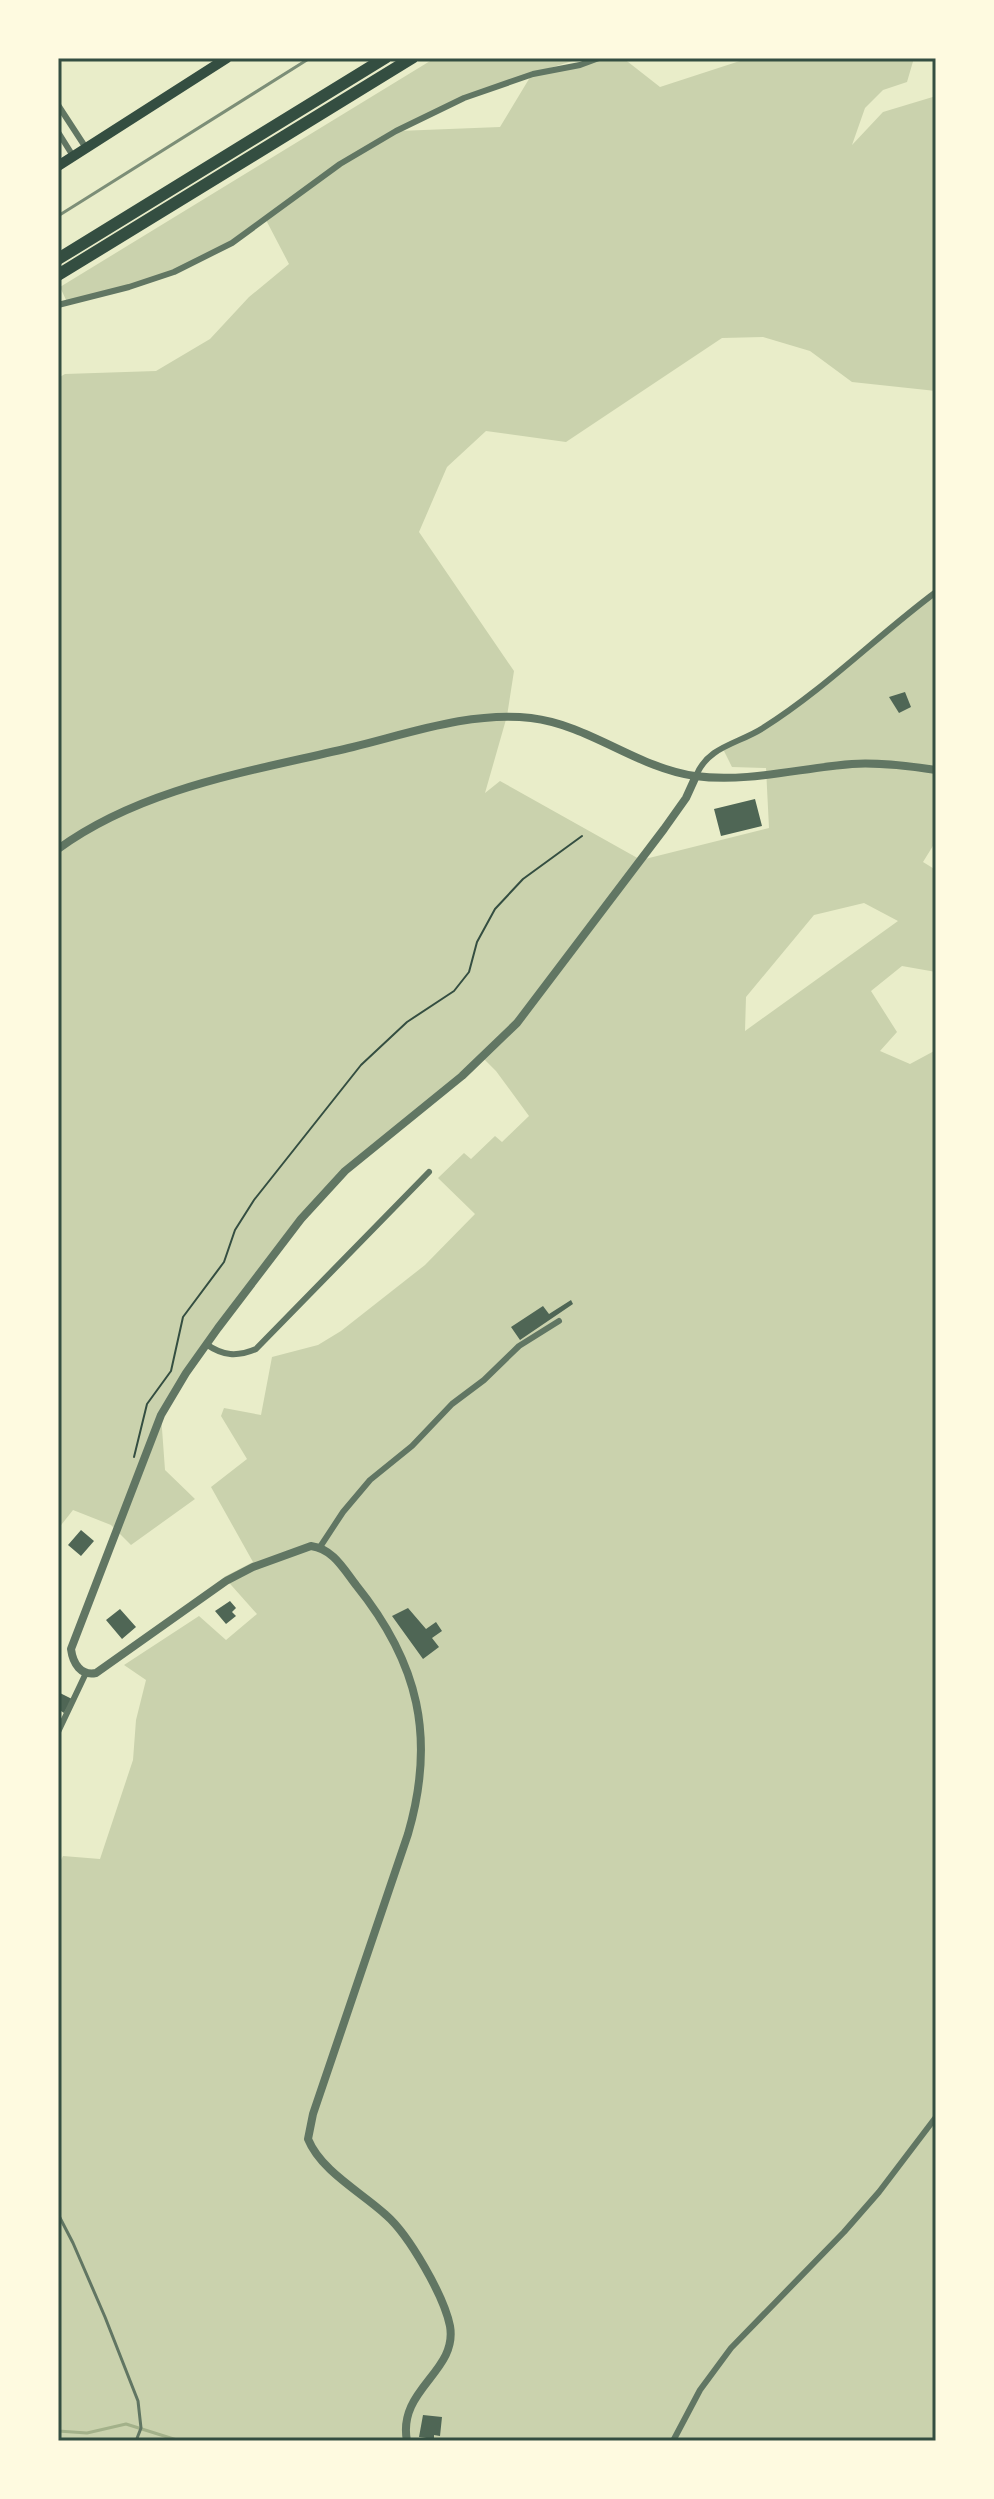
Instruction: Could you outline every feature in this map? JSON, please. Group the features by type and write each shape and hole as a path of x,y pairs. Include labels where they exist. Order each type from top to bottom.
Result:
{"highway":[{"path":"58,259 385,58"},
{"path":"58,275 412,58"}],"main road":[{"path":"58,166 227,58"}],"street":[{"path":"58,305 174,272 232,243 340,164 396,131 464,98 533,74 599,58"},
{"path":"58,105 86,148"},
{"path":"58,132 73,156"},
{"path":"407,2441 406,2419 410,2407 447,2355 451,2336 449,2323 426,2271 400,2229 319,2158 308,2139 313,2114 414,1813 423,1746 419,1708 404,1664 361,1590 335,1558 320,1547 311,1546 237,1574 93,1674 86,1673 74,1661 71,1649 161,1415 206,1344 281,1244 345,1171 462,1076 517,1023 671,819 686,798 703,762 714,751 743,739 789,711 936,592"},
{"path":"58,849 104,820 173,792 469,720 507,716 555,723 664,768 696,776 728,777 855,764 936,770"},
{"path":"206,1344 233,1355 256,1349 429,1172"},
{"path":"320,1547 343,1512 370,1480 412,1446 452,1404 484,1380 519,1346 559,1321"},
{"path":"58,1732 86,1673"},
{"path":"673,2441 700,2390 731,2348 861,2212 936,2117"}],"lane":[{"path":"58,2214 105,2317 138,2401 141,2428 136,2441"}],"path":[{"path":"134,1457 147,1404 171,1371 183,1317 224,1262 235,1230 254,1200 361,1065 407,1022 454,991 469,972 477,942 495,909 523,879 582,836"}],"green space":[{"path":"435,58 492,58 501,61 511,58 582,58 537,72 599,58 623,58 660,87 749,58 914,58 907,82 883,90 865,108 852,145 883,112 936,96 936,391 852,382 810,351 763,337 722,338 566,442 486,431 447,467 419,532 514,671 507,716 485,793 500,781 641,860 769,828 766,768 732,767 722,747 743,739 789,711 936,592 936,841 923,862 936,870 936,972 902,966 871,991 897,1032 880,1051 910,1064 936,1050 936,2441 58,2441 58,1866 63,1856 100,1859 133,1760 136,1720 146,1680 124,1665 199,1616 226,1640 257,1614 224,1577 253,1562 211,1487 247,1459 221,1416 224,1408 261,1415 272,1357 318,1345 341,1331 425,1265 475,1214 438,1178 464,1153 471,1159 495,1136 502,1142 529,1116 483,1058 364,1154 281,1244 161,1415 165,1470 195,1499 131,1545 111,1525 73,1510 58,1529 58,378 65,374 156,371 210,339 249,297 289,264 266,220 232,243 174,272 67,302 60,287","holes":["532,74 500,127 398,131 464,98","864,903 898,921 745,1031 746,997 814,915"]}],"building":[{"path":"905,692 911,707 899,713 889,697"},
{"path":"755,799 762,826 721,836 714,809"},
{"path":"571,1300 573,1304 520,1340 511,1327 543,1306 549,1314"},
{"path":"81,1530 94,1541 81,1556 68,1545"},
{"path":"230,1601 236,1608 232,1612 236,1616 226,1624 215,1611"},
{"path":"408,1608 426,1629 436,1622 442,1631 432,1638 439,1647 423,1659 392,1616"},
{"path":"120,1609 136,1627 122,1639 106,1620"},
{"path":"58,1692 72,1699 64,1713 58,1709"},
{"path":"423,2415 442,2417 440,2436 434,2435 434,2439 419,2437"}],"waterway":[{"path":"58,2431 87,2433 126,2424 180,2441"}],"railway":[{"path":"58,216 310,58"}]}
